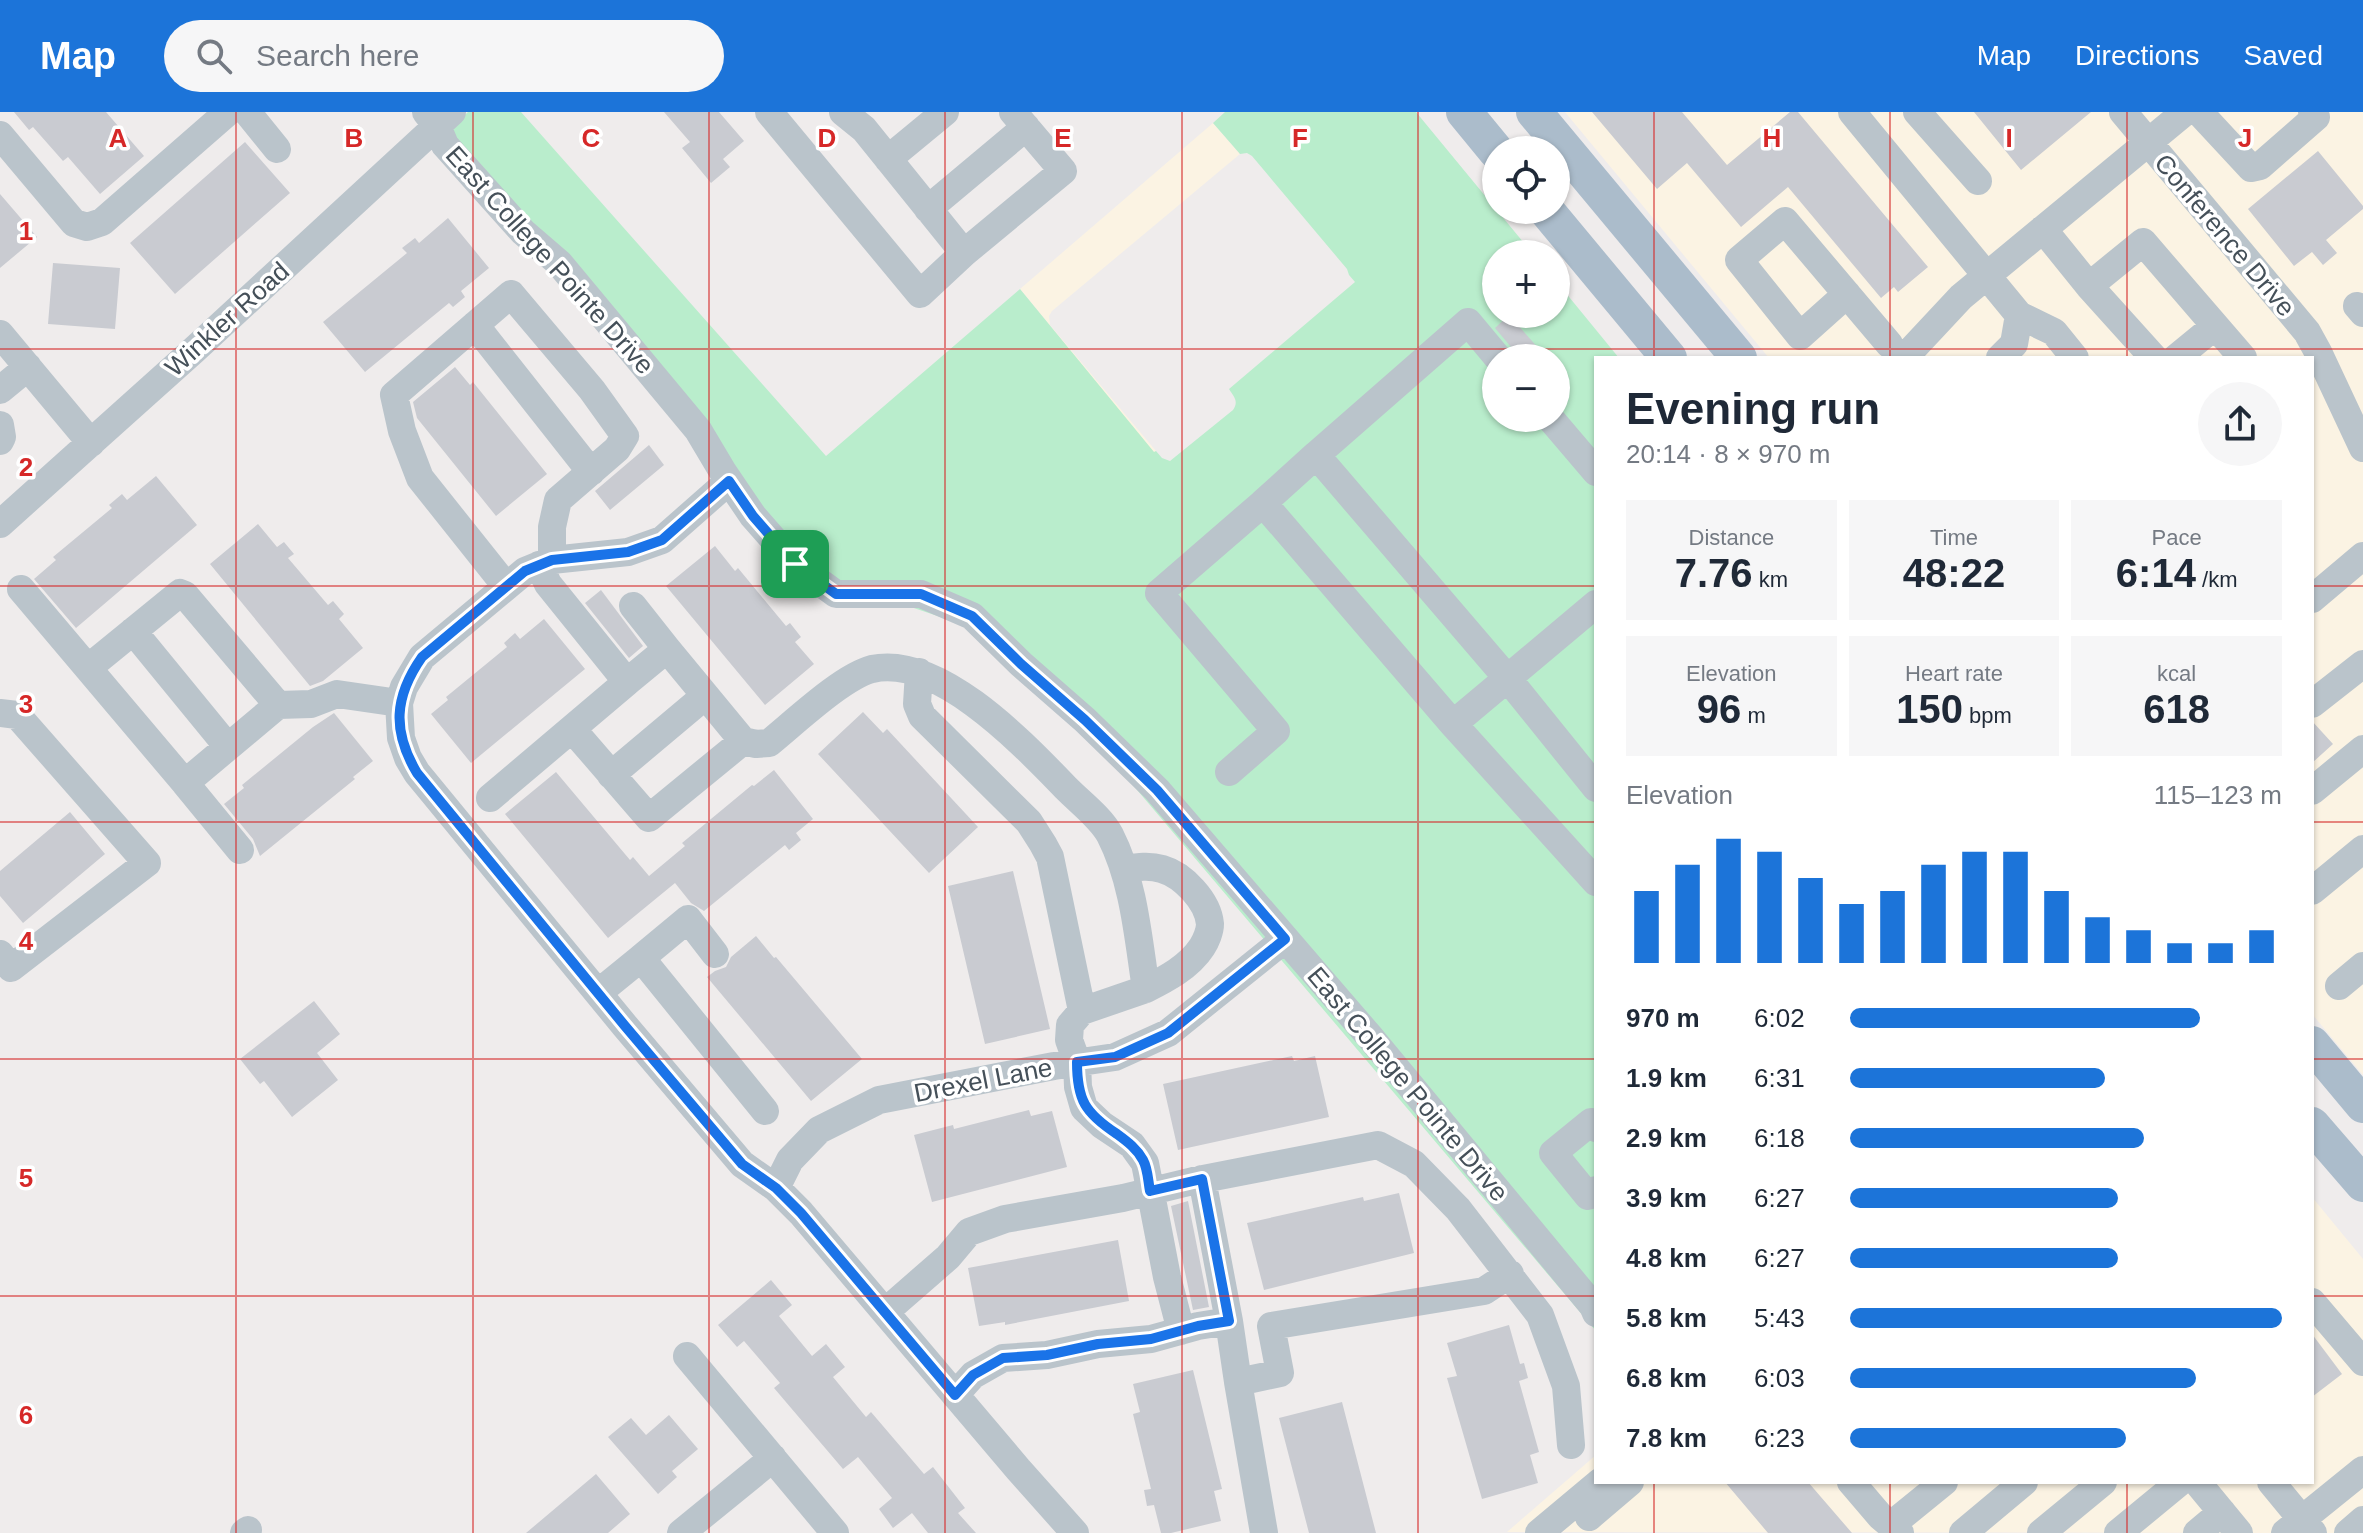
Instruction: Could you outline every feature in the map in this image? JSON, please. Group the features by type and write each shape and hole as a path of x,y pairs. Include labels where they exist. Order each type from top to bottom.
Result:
{"main road":[{"path":"1464,112 1484,136"},
{"path":"1534,112 1737,356"},
{"path":"1558,224 1667,356"},
{"path":"2314,1046 2363,1105"},
{"path":"2314,1127 2363,1184"}],"street":[{"path":"0,135 74,223 87,227 102,222 228,112"},
{"path":"247,112 277,149"},
{"path":"769,112 920,294 1063,171 1020,120 928,209"},
{"path":"843,112 864,129 964,253"},
{"path":"888,159 945,112"},
{"path":"1917,112 1978,181"},
{"name":"Conference Drive","path":"2123,112 2307,332 2363,448"},
{"path":"1847,294 1887,353 1961,297 2185,112"},
{"path":"2199,112 2251,168 2260,166 2316,117 2312,112"},
{"name":"Winkler Road","path":"0,524 91,443 438,117"},
{"name":"East College Pointe Drive","path":"438,117 445,145 523,232 559,263 698,430 753,516 795,564 836,594 921,594 972,616 1085,720 1157,790 1594,1308"},
{"path":"1868,118 2019,315 2054,332 2073,356"},
{"path":"2043,229 2152,356"},
{"path":"2089,286 2143,242 2241,356"},
{"path":"506,586 420,478 402,431 394,395 511,294 592,390 625,436 617,449 558,500 546,562 548,584 627,682"},
{"path":"2002,356 2014,344 2019,315"},
{"path":"1229,772 1276,731 1159,593 1468,322 1486,344"},
{"path":"475,325 591,472"},
{"path":"2178,356 2215,326"},
{"path":"0,334 91,443"},
{"path":"0,390 28,367"},
{"path":"0,425 0,441"},
{"path":"1562,432 1594,470"},
{"path":"1316,455 1508,679 1594,786"},
{"path":"729,481 662,540 628,552 546,562 525,571 422,657 399,703 401,738 417,773 742,1164 776,1188 801,1213 1075,1533"},
{"path":"1263,503 1453,724 1594,880"},
{"path":"2314,597 2363,556"},
{"path":"21,589 240,850"},
{"path":"88,668 180,593 185,595 278,705"},
{"path":"633,606 743,741 769,743 852,676 874,669 893,667 919,672 952,687 1002,726 1108,831 1124,869 1146,989"},
{"path":"1453,724 1594,606"},
{"path":"133,631 228,747"},
{"path":"2314,696 2363,644"},
{"path":"490,798 667,649"},
{"path":"2314,696 2363,664"},
{"path":"919,672 917,704 922,716 1029,822 1050,857 1082,1011"},
{"path":"2314,696 2338,701 2349,697 2363,685"},
{"path":"185,783 278,705 311,704 337,694 399,703"},
{"path":"611,775 705,696"},
{"path":"0,713 17,715 147,863 11,968 0,954"},
{"path":"572,729 649,818 743,741"},
{"path":"2314,789 2363,749"},
{"path":"2314,889 2363,849"},
{"path":"1124,869 1159,868 1181,878 1204,907 1210,923 1202,948 1192,960 1146,989 1082,1011 1070,1025 1069,1040 1077,1062 1078,1087 1084,1108 1102,1125 1132,1145 1145,1163 1181,1331"},
{"path":"598,993 688,919 715,954"},
{"name":"Drexel Lane","path":"776,1188 790,1160 819,1130 879,1100 1115,1057 1168,1033 1285,939"},
{"path":"641,958 765,1111"},
{"path":"2339,986 2363,966"},
{"path":"1594,1126 1591,1122 1553,1153 1588,1196 1594,1192"},
{"path":"885,1312 948,1257 969,1232 1005,1219 1378,1145 1414,1164 1458,1209 1540,1315 1566,1386 1571,1445"},
{"path":"1202,1179 1264,1533"},
{"path":"1238,1382 1280,1373 1271,1326 1484,1291 1510,1274"},
{"path":"2314,1307 2363,1362"},
{"path":"955,1395 973,1375 1003,1358 1047,1355 1098,1344 1151,1339 1229,1321"},
{"path":"687,1356 835,1533"},
{"path":"681,1533 773,1458"},
{"path":"2272,1484 2300,1529 2363,1470"},
{"path":"1539,1533 1589,1513 1627,1484"},
{"path":"1858,1485 1880,1516 1895,1529 1942,1484"},
{"path":"1963,1533 2022,1484"},
{"path":"2041,1533 2101,1484"},
{"path":"2118,1533 2178,1484"},
{"path":"2197,1533 2231,1523 2199,1484"},
{"path":"2348,1533 2363,1520"}],"shaded area":[{"path":"1565,112 2363,112 2363,835 2314,876 2314,356 1767,356"},
{"path":"1213,123 1240,154 1049,316 1050,325 1156,451 1154,453 1020,289"},
{"path":"2363,863 2363,1075 2314,1016 2314,903"},
{"path":"2314,1199 2363,1259 2363,1533 1507,1532 1594,1457 1594,1484 2314,1484"}],"green space":[{"path":"468,112 521,112 826,456 1020,289 1154,452 1170,461 1233,410 1236,402 1229,389 1355,282 1252,156 1240,154 1213,123 1225,112 1416,112 1482,192 1482,224 1508,224 1521,240 1482,240 1482,328 1570,328 1570,298 1617,356 1594,356 1594,1329 1082,725 976,629 905,605 824,589 688,423 432,145"}],"building":[{"path":"14,112 106,112 144,156 100,194 68,157 63,161 33,127 29,130"},
{"path":"664,112 719,112 744,141 723,159 730,167 711,183 682,148 690,142"},
{"path":"1592,112 1682,112 1727,165 1790,112 1798,112 1928,267 1898,292 1894,287 1881,298 1788,187 1741,227 1687,163 1657,189"},
{"path":"1974,112 2091,112 2021,170"},
{"path":"245,142 290,193 175,294 130,243"},
{"path":"2318,151 2363,209 2326,240 2337,253 2323,265 2312,252 2294,266 2248,209"},
{"path":"0,194 37,237 0,268"},
{"path":"448,218 489,268 461,291 465,297 453,307 449,303 365,372 323,322 407,253 402,248 415,238 419,243"},
{"path":"53,263 120,268 115,329 48,324"},
{"path":"1495,328 1520,328 1535,344 1508,344"},
{"path":"455,367 470,385 473,382 547,474 496,516 417,418 413,402"},
{"path":"649,445 664,465 610,510 595,491"},
{"path":"156,476 197,525 76,628 34,579 56,560 53,557 112,508 109,505 122,494 127,500"},
{"path":"258,524 277,547 284,542 294,554 288,558 328,605 333,601 344,614 339,619 363,648 323,681 310,686 210,564"},
{"path":"715,546 735,571 738,568 786,626 790,623 801,637 795,642 814,664 765,705 666,586"},
{"path":"601,590 643,646 629,658 585,603"},
{"path":"544,619 585,669 471,763 431,714 448,700 446,697 507,647 504,643 515,633 520,639"},
{"path":"863,712 883,733 887,729 978,827 929,873 818,754"},
{"path":"334,713 373,761 260,856 253,839 224,804 244,788 242,785"},
{"path":"2314,723 2333,744 2314,761"},
{"path":"774,770 813,819 796,833 801,840 789,850 785,845 704,911 691,903 675,883 608,938 505,814 556,772 630,860 633,857 649,876 685,846 682,843"},
{"path":"70,812 105,854 23,923 0,896 0,871"},
{"path":"1013,871 1050,1029 985,1044 948,886"},
{"path":"756,936 862,1059 811,1101 707,977 726,967 731,957"},
{"path":"314,1001 340,1034 317,1053 338,1080 292,1117 264,1081 260,1084 240,1059"},
{"path":"1292,1056 1294,1061 1315,1056 1329,1117 1178,1150 1163,1084"},
{"path":"1029,1110 1031,1116 1052,1111 1067,1167 932,1202 914,1135 953,1125 954,1129"},
{"path":"1399,1193 1414,1253 1264,1290 1247,1223 1363,1197 1364,1201"},
{"path":"1188,1201 1209,1307 1193,1310 1171,1206"},
{"path":"1118,1240 1129,1301 1005,1325 1005,1322 979,1326 968,1268"},
{"path":"771,1280 792,1305 779,1316 812,1356 826,1344 845,1367 833,1377 866,1417 871,1412 924,1474 933,1467 965,1508 958,1513 976,1533 928,1533 912,1513 893,1528 879,1509 892,1498 858,1457 843,1469 774,1388 780,1383 744,1341 737,1347 718,1325"},
{"path":"1509,1325 1520,1364 1524,1363 1528,1378 1519,1381 1539,1452 1530,1455 1538,1483 1482,1499 1447,1378 1457,1376 1447,1343"},
{"path":"2314,1337 2342,1374 2314,1395"},
{"path":"1193,1370 1222,1489 1214,1491 1221,1521 1161,1533 1154,1505 1147,1506 1144,1490 1151,1489 1133,1414 1140,1412 1133,1384"},
{"path":"1342,1402 1376,1533 1309,1533 1279,1418"},
{"path":"669,1415 698,1449 672,1471 677,1477 658,1494 608,1437 631,1418 646,1435"},
{"path":"596,1474 630,1514 608,1533 526,1533"},
{"path":"1727,1484 1810,1484 1852,1533 1768,1533"}],"route":[{"path":"729,481 753,516 795,564 836,594 921,594 972,616 1157,790 1285,939 1168,1033 1115,1057 1077,1062 1078,1087 1084,1108 1102,1125 1132,1145 1145,1163 1150,1191 1202,1179 1229,1321 1151,1339 1098,1344 1047,1355 1003,1358 973,1375 955,1395 801,1213 776,1188 742,1164 625,1026 417,773 408,758 401,738 399,703 412,672 422,657 525,571 552,560 628,552 662,540 729,481"}]}
